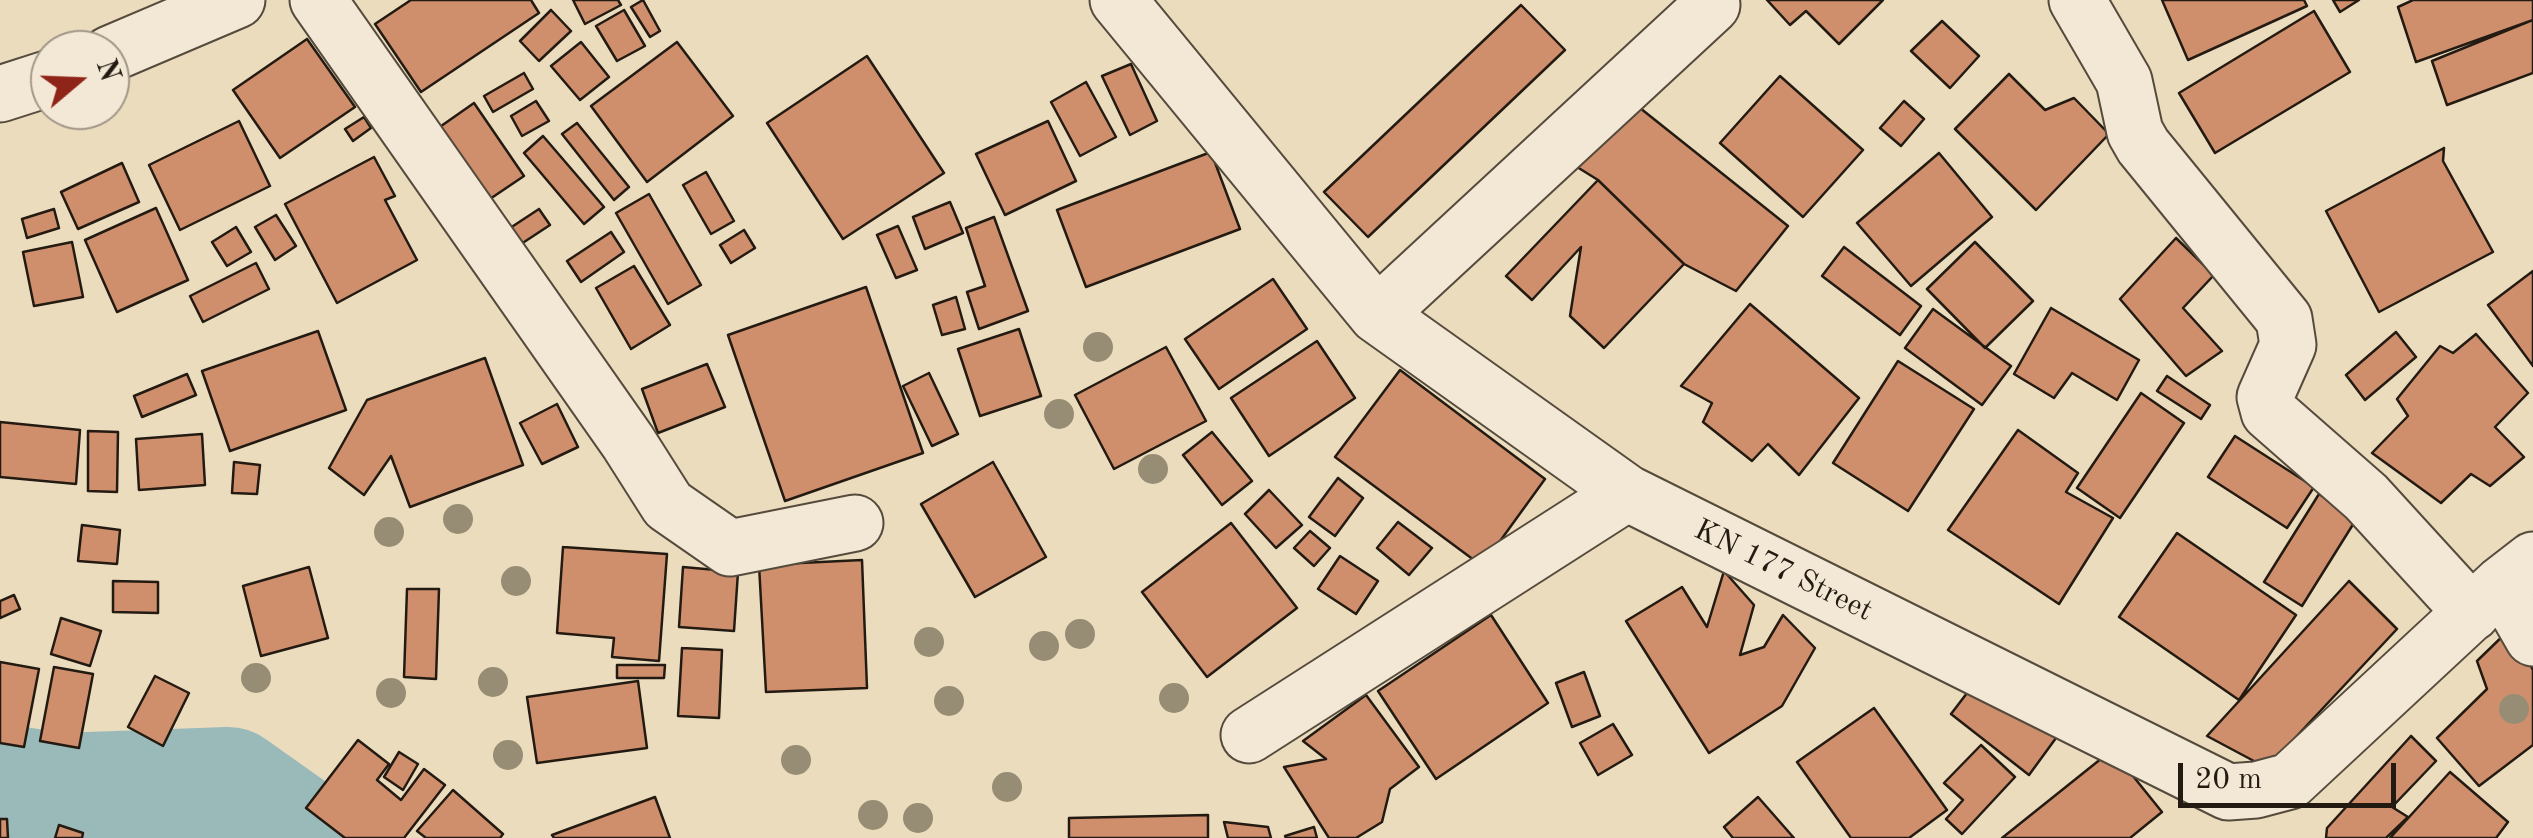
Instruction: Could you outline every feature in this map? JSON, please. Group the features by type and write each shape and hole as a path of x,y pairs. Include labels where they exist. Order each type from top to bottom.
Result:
{"street":[{"path":"130,45 237,0"},
{"path":"318,0 628,442 668,505 730,548 855,523"},
{"name":"KN 177 Street","path":"1118,0 1377,315 1627,493 2228,792 2290,781 2502,586"},
{"path":"2077,0 2124,81 2135,132 2143,146 2284,319 2288,345 2265,398 2268,412 2366,497 2502,586 2533,638"},
{"path":"1377,315 1712,5"},
{"path":"0,94 30,84"},
{"path":"1249,734 1627,493"}],"building":[{"path":"411,0 531,0 539,13 421,92 375,24"},
{"path":"573,0 618,0 621,5 585,24"},
{"path":"643,0 660,31 650,37 631,7"},
{"path":"1767,0 1883,0 1839,44 1806,11 1790,25"},
{"path":"2162,0 2304,0 2307,6 2188,60"},
{"path":"2333,0 2359,0 2340,12"},
{"path":"2413,0 2533,0 2533,20 2416,62 2398,7"},
{"path":"1521,5 1565,50 1368,237 1324,192"},
{"path":"551,10 571,31 539,61 520,41"},
{"path":"624,10 645,46 617,61 596,26"},
{"path":"2314,11 2350,72 2215,153 2179,93"},
{"path":"2533,20 2533,73 2447,105 2432,61"},
{"path":"1942,21 1979,56 1950,88 1911,51"},
{"path":"307,39 355,107 280,158 233,90"},
{"path":"581,42 609,77 580,100 551,66"},
{"path":"677,42 733,116 647,182 591,106"},
{"path":"867,56 944,173 843,239 767,123"},
{"path":"1131,64 1157,121 1130,135 1102,76"},
{"path":"524,73 533,89 493,112 484,96"},
{"path":"2009,74 2045,110 2074,98 2109,134 2036,210 1955,129"},
{"path":"1780,76 1863,150 1803,217 1720,143"},
{"path":"1086,82 1116,137 1080,156 1051,102"},
{"path":"536,101 549,121 522,136 511,116"},
{"path":"1904,101 1924,119 1901,146 1880,128"},
{"path":"474,103 524,176 484,203 434,131"},
{"path":"1635,104 1788,226 1736,291 1684,264 1598,180 1569,162"},
{"path":"364,117 371,128 353,141 345,129"},
{"path":"239,121 270,186 180,230 149,165"},
{"path":"1048,121 1076,181 1005,215 976,154"},
{"path":"577,123 629,187 614,200 562,134"},
{"path":"543,136 604,207 584,224 524,153"},
{"path":"2444,148 2443,161 2493,252 2379,312 2326,211"},
{"path":"1211,152 1240,229 1086,287 1057,210"},
{"path":"1939,153 1992,217 1911,286 1857,223"},
{"path":"374,157 395,196 385,200 417,260 337,303 285,204"},
{"path":"122,163 139,202 78,229 61,192"},
{"path":"706,172 734,221 711,234 683,185"},
{"path":"1598,180 1684,264 1604,348 1570,316 1581,247 1532,300 1506,276"},
{"path":"649,194 701,285 668,304 616,213"},
{"path":"950,202 963,233 925,249 913,217"},
{"path":"156,208 188,280 117,312 85,240"},
{"path":"54,209 59,228 27,238 22,219"},
{"path":"539,209 550,225 515,248 504,232"},
{"path":"276,215 296,246 275,260 255,227"},
{"path":"994,217 1028,311 979,329 967,292 985,286 966,228"},
{"path":"898,226 917,270 896,278 877,235"},
{"path":"236,227 251,252 227,266 212,242"},
{"path":"744,230 755,248 731,263 720,245"},
{"path":"611,232 624,252 581,282 567,261"},
{"path":"2176,238 2214,275 2183,308 2222,351 2186,376 2120,299"},
{"path":"72,242 83,297 34,306 23,252"},
{"path":"1975,242 2033,301 1985,348 1927,289"},
{"path":"1844,247 1921,306 1900,335 1822,276"},
{"path":"256,263 269,289 203,322 190,296"},
{"path":"634,266 670,325 631,349 596,288"},
{"path":"2533,271 2533,366 2488,305"},
{"path":"1273,279 1307,329 1219,389 1185,339"},
{"path":"866,287 923,453 785,501 728,335"},
{"path":"956,297 965,329 942,335 933,305"},
{"path":"1750,304 1859,398 1799,475 1768,444 1752,461 1703,422 1712,403 1681,386"},
{"path":"2051,308 2139,360 2117,400 2072,373 2054,398 2014,374"},
{"path":"1933,309 2011,366 1982,405 1905,348"},
{"path":"1019,329 1041,396 980,416 958,349"},
{"path":"318,331 346,410 230,451 202,371"},
{"path":"2396,332 2416,357 2365,400 2346,375"},
{"path":"2476,334 2528,393 2495,427 2524,457 2490,486 2471,474 2441,503 2372,453 2408,416 2397,399 2440,346 2453,353"},
{"path":"1317,341 1355,398 1269,456 1231,398"},
{"path":"1166,347 1206,421 1114,469 1075,395"},
{"path":"485,358 523,465 410,507 391,456 364,495 329,468 367,400"},
{"path":"1898,361 1974,409 1908,511 1833,463"},
{"path":"707,364 725,407 658,433 642,389"},
{"path":"1400,370 1545,479 1482,566 1335,457"},
{"path":"929,373 958,434 932,446 903,386"},
{"path":"187,374 196,395 142,417 134,396"},
{"path":"2167,376 2210,405 2201,419 2157,391"},
{"path":"2141,393 2184,423 2120,518 2077,488"},
{"path":"557,404 578,447 542,464 520,423"},
{"path":"0,422 80,430 76,484 0,477"},
{"path":"2018,430 2078,473 2066,492 2113,518 2059,604 1948,530"},
{"path":"88,431 118,432 117,492 88,491"},
{"path":"1212,432 1252,481 1222,505 1183,455"},
{"path":"202,434 205,485 139,490 136,439"},
{"path":"2235,436 2314,487 2287,528 2208,477"},
{"path":"234,462 260,465 257,494 232,493"},
{"path":"993,462 1046,557 975,597 921,504"},
{"path":"1338,478 1363,498 1335,536 1309,517"},
{"path":"1269,490 1302,525 1276,548 1245,514"},
{"path":"2319,494 2357,518 2302,606 2264,582"},
{"path":"1398,522 1432,548 1409,575 1377,548"},
{"path":"1231,523 1297,608 1207,677 1142,592"},
{"path":"82,525 120,530 117,564 78,561"},
{"path":"1310,531 1330,548 1314,566 1294,548"},
{"path":"2177,533 2296,615 2239,700 2119,617"},
{"path":"563,547 667,554 659,661 612,657 614,638 557,633"},
{"path":"1340,556 1378,581 1356,614 1318,589"},
{"path":"862,560 867,688 766,692 759,565"},
{"path":"309,567 328,638 261,656 243,586"},
{"path":"683,567 738,572 734,631 679,627"},
{"path":"1724,571 1754,605 1740,655 1764,647 1783,615 1815,648 1782,706 1709,753 1626,621 1682,587 1707,627"},
{"path":"113,581 158,582 158,613 113,612"},
{"path":"2349,581 2397,629 2267,768 2207,736"},
{"path":"407,589 439,589 436,679 404,677"},
{"path":"14,595 20,609 0,618 0,601"},
{"path":"1491,615 1548,703 1436,779 1378,691"},
{"path":"61,618 101,631 90,666 51,654"},
{"path":"2510,629 2533,670 2533,745 2479,786 2437,738 2487,689 2477,661"},
{"path":"682,648 722,650 719,718 678,716"},
{"path":"0,662 39,669 24,747 0,743"},
{"path":"617,665 665,665 664,678 617,678"},
{"path":"54,667 93,674 79,748 40,741"},
{"path":"1584,672 1600,716 1572,727 1556,683"},
{"path":"155,676 189,693 163,746 128,727"},
{"path":"1977,680 2056,738 2029,775 1951,714"},
{"path":"638,681 647,748 537,763 527,697"},
{"path":"1366,695 1419,767 1390,789 1382,822 1356,838 1329,838 1284,767 1326,759 1303,741"},
{"path":"1874,708 1947,810 1909,838 1851,838 1797,762"},
{"path":"1613,724 1632,755 1598,775 1580,743"},
{"path":"2411,736 2436,761 2392,807 2408,817 2386,838 2326,838 2327,828"},
{"path":"358,740 389,764 377,780 401,800 424,769 445,785 404,838 345,838 306,808"},
{"path":"1981,745 2015,777 1962,834 1946,819 1963,800 1944,783"},
{"path":"2112,750 2162,812 2130,838 2002,838"},
{"path":"399,752 418,764 403,790 384,777"},
{"path":"2450,772 2508,822 2496,838 2390,838"},
{"path":"453,790 503,834 500,838 426,838 417,831"},
{"path":"655,797 670,838 552,835"},
{"path":"1758,797 1794,838 1733,838 1724,827"},
{"path":"1208,815 1208,838 1069,838 1069,818"},
{"path":"0,819 7,819 8,838 0,838"},
{"path":"1224,822 1268,827 1271,838 1228,838"},
{"path":"59,825 83,833 82,838 55,838"},
{"path":"1314,827 1317,838 1285,836"}],"waterway":[{"path":"0,789 62,798 228,792 293,838"}]}
